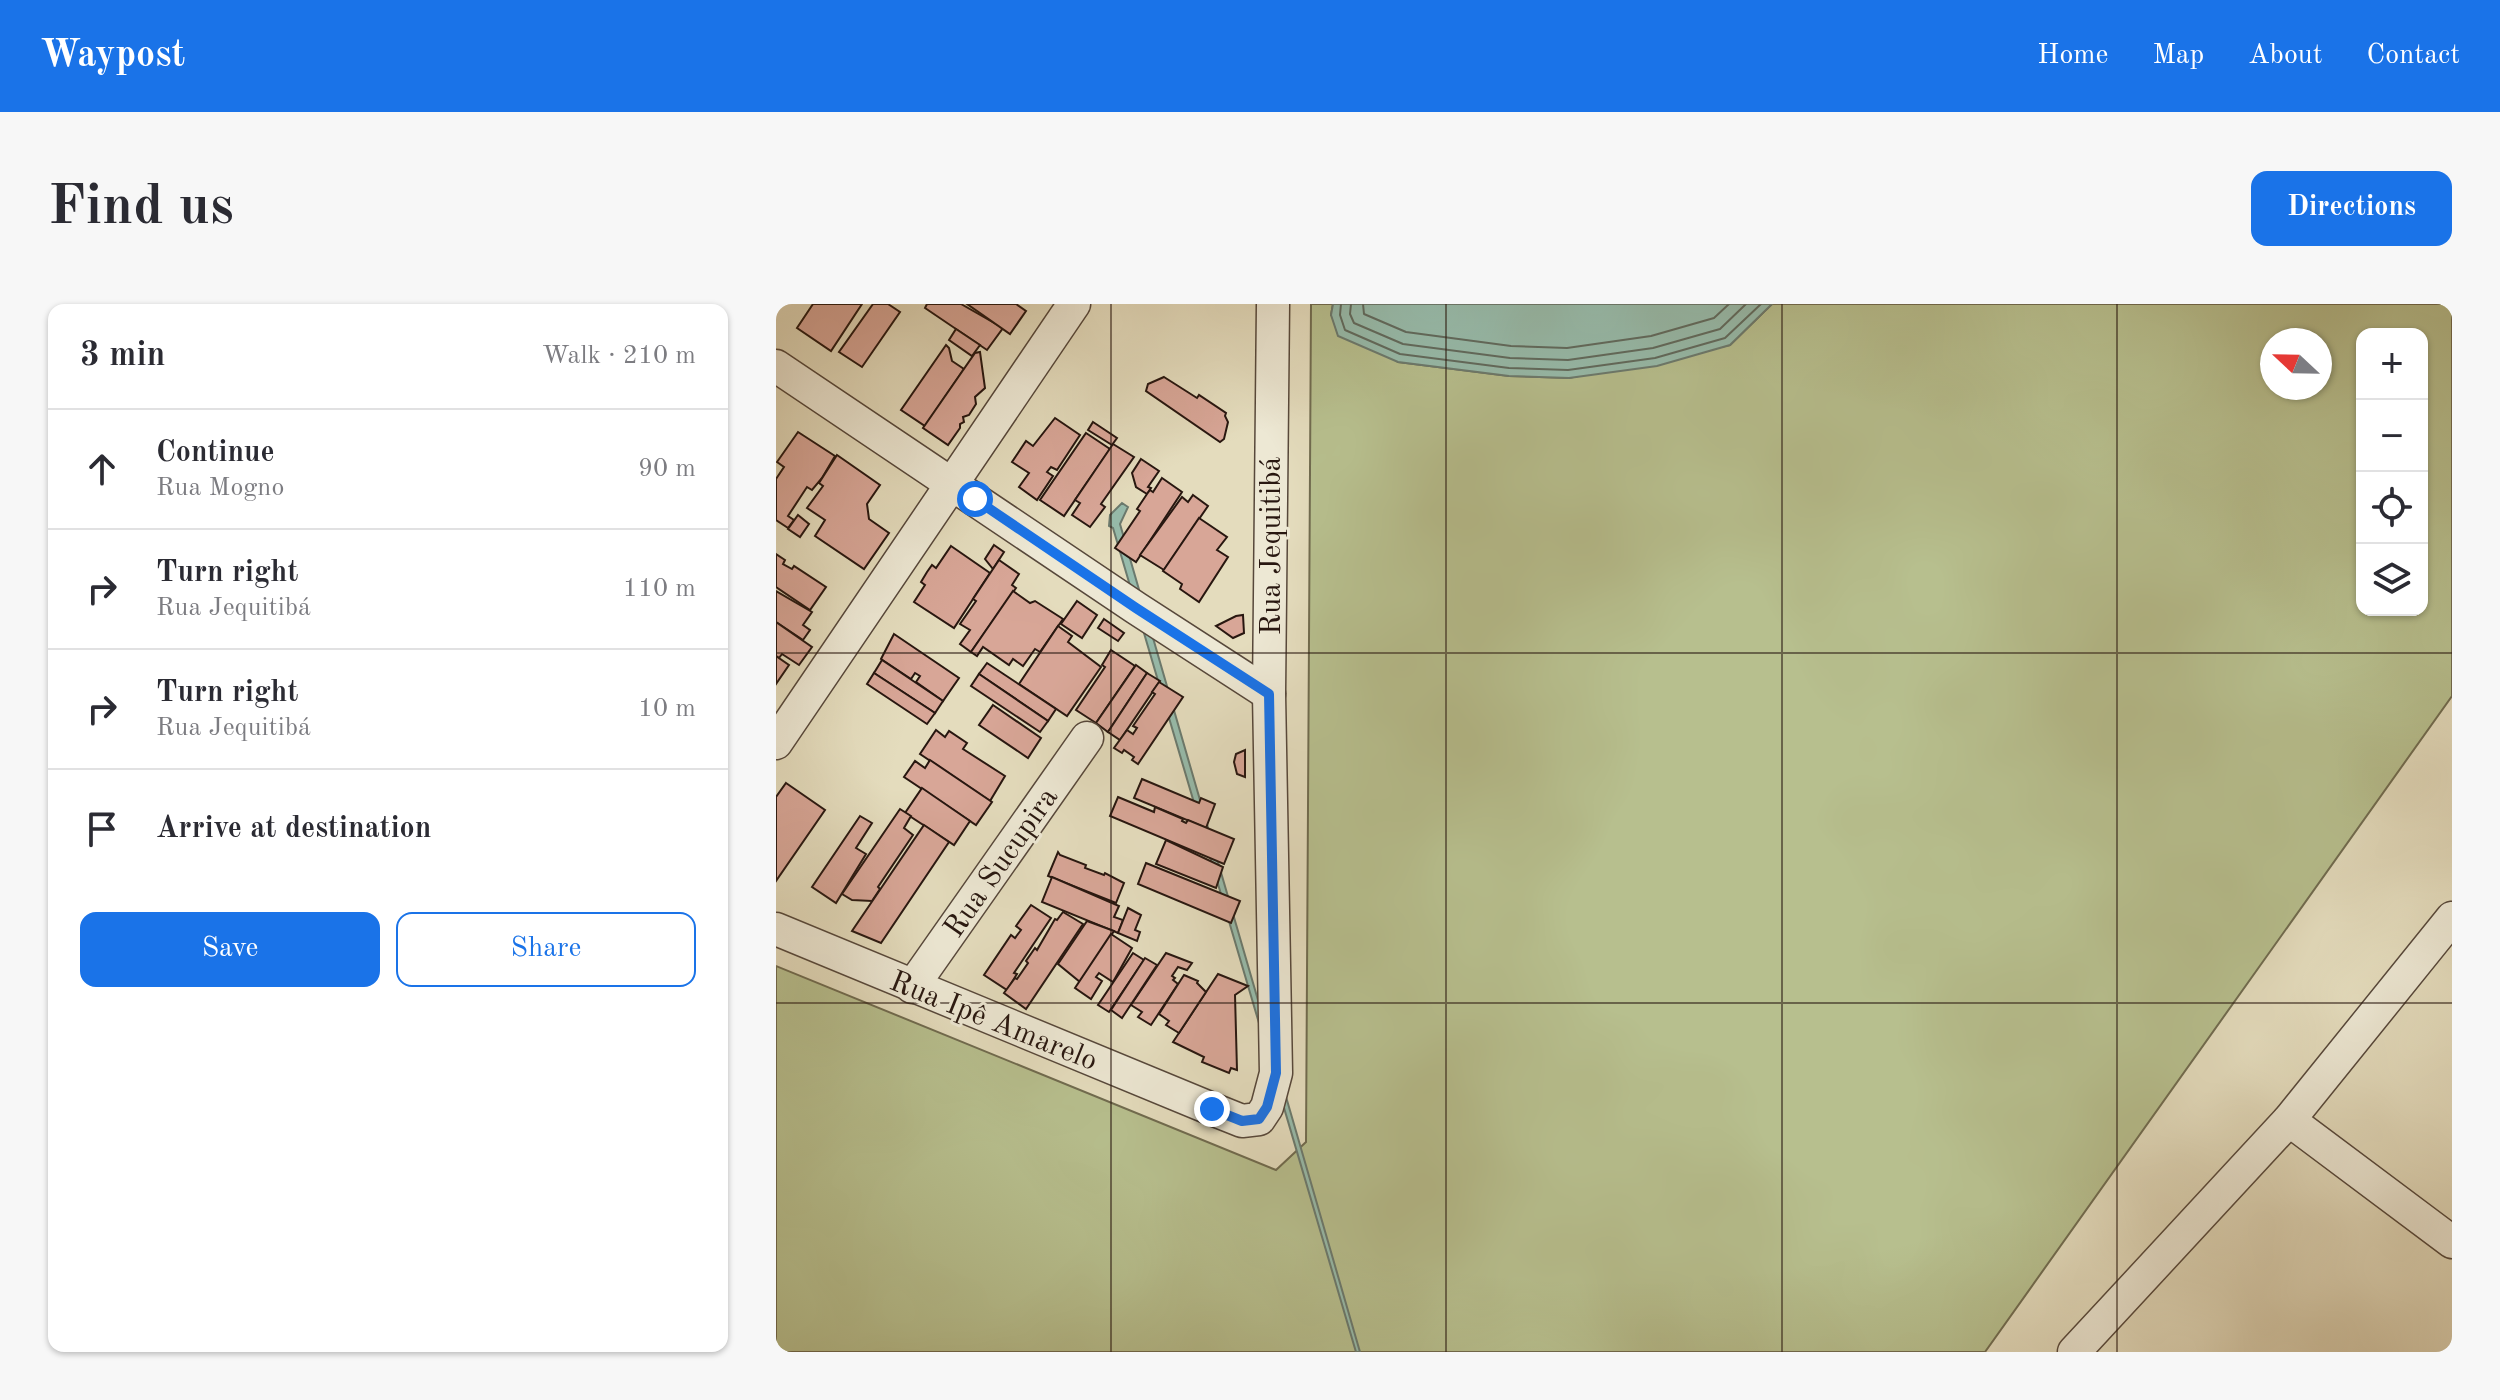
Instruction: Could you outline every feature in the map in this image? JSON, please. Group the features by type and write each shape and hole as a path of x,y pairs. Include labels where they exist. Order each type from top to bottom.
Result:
{"street":[{"path":"776,743 1074,304"},
{"name":"Rua Jequitibá","path":"1212,1109 1242,1121 1259,1119 1267,1107 1276,1073 1269,694 1273,304"},
{"path":"776,366 1123,600 1269,694"},
{"name":"Rua Sucupira","path":"912,987 1087,738"},
{"path":"2074,1352 2289,1120 2452,918"},
{"name":"Rua Ipê Amarelo","path":"776,929 1212,1109"},
{"path":"2289,1120 2452,1242"}],"shaded area":[{"path":"1311,304 1333,304 1331,315 1398,362 1509,376 1569,378 1730,345 1772,304 2452,304 2452,696 1985,1352 776,1352 776,966 1276,1170 1306,1142"}],"water":[{"path":"1333,304 1772,304 1730,345 1657,366 1569,378 1509,376 1398,362 1338,336 1331,315"},
{"path":"1122,503 1128,507 1120,524 1360,1352 1356,1352 1113,528 1109,526 1110,515"}],"building":[{"path":"813,304 862,304 831,351 797,328"},
{"path":"873,304 888,304 900,312 862,367 839,352"},
{"path":"927,304 961,304 1003,328 987,350 925,308"},
{"path":"967,304 1016,304 1026,311 1010,334"},
{"path":"956,329 980,345 972,356 949,340"},
{"path":"946,345 952,361 964,369 925,426 901,410"},
{"path":"980,352 985,388 975,397 976,404 969,415 963,417 964,422 948,445 923,428 975,353"},
{"path":"1164,377 1226,413 1228,422 1224,439 1220,442 1146,391 1148,384"},
{"path":"1055,418 1080,435 1057,470 1051,467 1047,472 1053,476 1037,500 1019,487 1029,473 1012,462 1026,441 1033,446"},
{"path":"1093,422 1117,438 1112,445 1088,430"},
{"path":"798,432 835,456 822,478 812,490 807,487 788,516 794,520 788,528 776,520 776,479 784,467 777,462"},
{"path":"1086,433 1110,449 1064,516 1040,500"},
{"path":"1113,444 1134,457 1101,504 1105,507 1090,527 1072,515 1080,503 1075,500"},
{"path":"837,455 880,485 867,504 869,519 889,533 864,569 815,536 825,520 807,508 823,486 819,483"},
{"path":"1141,459 1159,471 1147,494 1136,487 1132,473"},
{"path":"1162,478 1182,492 1136,562 1115,548 1140,511 1137,509 1147,494 1150,490 1153,492"},
{"path":"1193,495 1208,506 1164,570 1140,555 1182,497 1188,502"},
{"path":"798,515 809,524 800,537 788,529"},
{"path":"1199,518 1227,537 1217,550 1228,557 1199,602 1180,589 1182,584 1163,571"},
{"path":"994,545 1004,552 993,569 985,559"},
{"path":"951,546 990,573 954,628 914,602 925,585 921,582 927,572 932,565 936,568"},
{"path":"776,554 785,560 783,564 792,569 794,566 826,587 810,610 776,587"},
{"path":"999,560 1019,574 1012,585 1016,588 971,652 960,644 970,630 960,624"},
{"path":"776,591 812,612 803,625 810,630 803,640 776,622"},
{"path":"1013,591 1063,619 1040,652 1035,649 1023,666 1013,659 1009,665 983,647 977,656 971,652"},
{"path":"1077,601 1097,615 1082,638 1061,624"},
{"path":"1243,615 1244,633 1233,638 1216,626 1236,616"},
{"path":"1104,619 1124,633 1118,641 1098,628"},
{"path":"776,622 812,647 799,665 782,654 779,658 776,656"},
{"path":"1058,626 1072,636 1068,642 1101,667 1067,716 1019,684"},
{"path":"894,634 959,678 943,701 916,682 920,676 915,673 911,679 881,659"},
{"path":"1111,650 1135,666 1096,723 1076,710 1105,667 1102,665"},
{"path":"776,656 789,665 776,684"},
{"path":"882,660 943,701 935,713 874,673"},
{"path":"987,663 1056,709 1048,721 979,674"},
{"path":"1136,665 1147,673 1108,732 1096,723"},
{"path":"874,673 935,713 927,724 867,684"},
{"path":"1147,673 1160,681 1120,740 1108,732"},
{"path":"979,674 1048,721 1040,732 971,686"},
{"path":"1159,682 1183,697 1138,764 1124,750 1122,753 1114,748 1127,730 1133,734 1137,728 1133,726 1155,694 1152,692"},
{"path":"993,705 1041,738 1028,758 979,725"},
{"path":"936,730 945,737 949,731 967,743 963,749 1005,776 990,801 920,754"},
{"path":"1245,750 1245,777 1237,774 1234,762 1236,754"},
{"path":"930,760 992,802 976,825 904,777 915,761 925,768"},
{"path":"1142,779 1199,803 1201,798 1215,804 1206,828 1134,798"},
{"path":"786,783 825,810 776,881 776,797"},
{"path":"922,788 970,821 954,845 905,813"},
{"path":"1118,797 1154,812 1155,807 1186,823 1188,820 1234,839 1224,864 1110,816"},
{"path":"900,809 911,816 904,828 913,835 872,901 852,900 842,894"},
{"path":"860,816 872,823 856,848 866,854 836,903 812,887"},
{"path":"924,825 949,842 881,943 852,931"},
{"path":"1166,840 1223,867 1216,888 1156,864"},
{"path":"1058,852 1086,865 1085,868 1105,873 1124,883 1116,903 1048,876"},
{"path":"1146,863 1240,901 1231,923 1138,884"},
{"path":"1052,877 1119,906 1114,917 1123,920 1118,933 1042,902"},
{"path":"1031,905 1051,918 1014,973 1017,974 1007,990 984,975 1011,935 1015,938 1021,930 1016,926"},
{"path":"1128,908 1141,915 1135,930 1140,932 1137,941 1118,933"},
{"path":"1063,912 1083,924 1026,1009 1004,993"},
{"path":"1087,921 1114,931 1080,982 1058,964"},
{"path":"1111,934 1132,948 1113,982 1099,973 1096,977 1102,981 1091,999 1075,988"},
{"path":"1133,953 1144,960 1109,1012 1098,1005"},
{"path":"1166,953 1192,963 1187,970 1178,967 1172,976 1178,984 1151,1025 1138,1017 1142,1012 1131,1005"},
{"path":"1145,958 1157,965 1122,1018 1111,1010"},
{"path":"1218,974 1248,986 1235,995 1237,1070 1231,1068 1229,1073 1202,1062 1204,1057 1173,1042"},
{"path":"1184,975 1198,981 1206,992 1179,1033 1166,1025 1169,1021 1159,1014"}],"route":[{"path":"975,499 1269,694 1276,1073 1267,1107 1259,1119 1242,1121 1212,1109"}]}
